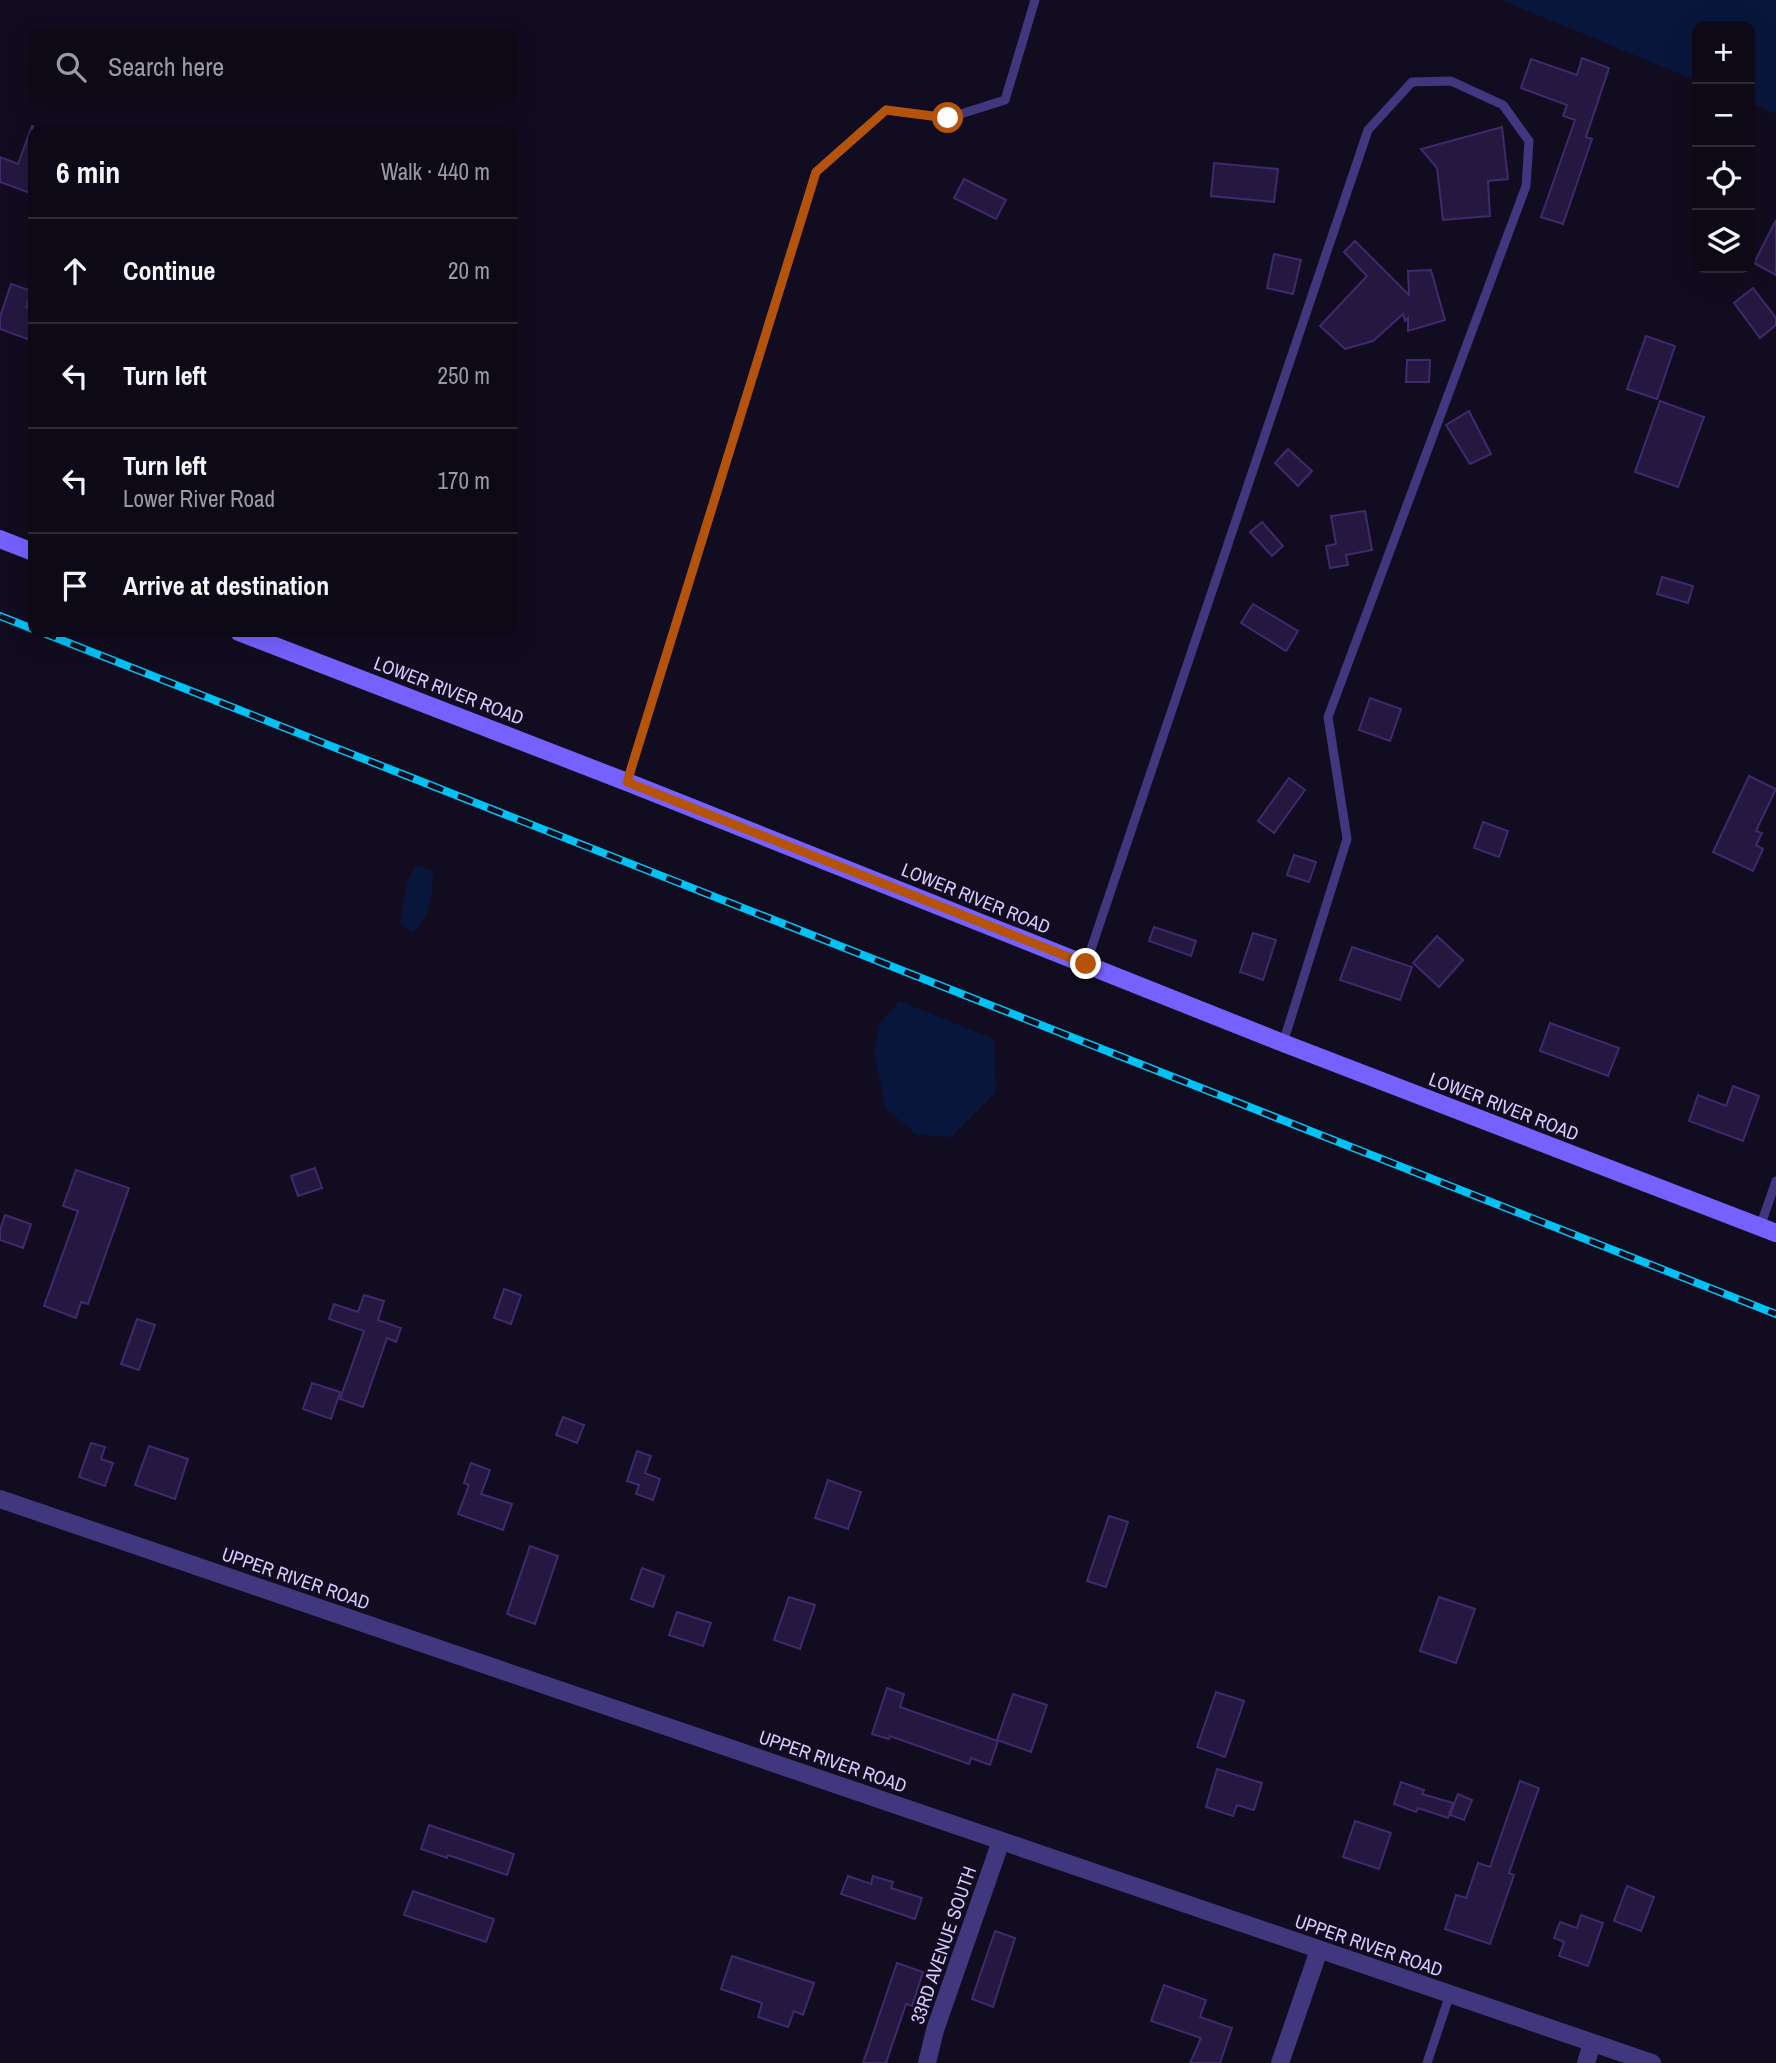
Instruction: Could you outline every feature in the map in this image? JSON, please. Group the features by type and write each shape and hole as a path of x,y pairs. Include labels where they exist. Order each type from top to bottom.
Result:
{"street":[{"path":"0,539 28,550"},
{"name":"LOWER RIVER ROAD","path":"252,637 627,782 1283,1043 1768,1230"},
{"name":"UPPER RIVER ROAD","path":"0,1499 1652,2063"},
{"name":"33RD AVENUE SOUTH","path":"927,2063 935,2030 1002,1841"},
{"path":"1280,2063 1319,1950"},
{"path":"1586,2063 1592,2043"}],"lane":[{"path":"627,782 816,172 886,110 948,118 1005,100 1035,0"},
{"path":"1086,964 1368,130 1412,82 1451,81 1503,105 1529,141 1526,186 1328,717 1347,839 1283,1043"},
{"path":"1768,1230 1776,1181"},
{"path":"1427,2063 1450,1994"}],"water":[{"path":"1501,0 1776,0 1776,114 1755,105 1755,21 1692,21 1692,79"},
{"path":"417,865 433,871 432,888 427,913 418,927 411,932 400,922 407,882"},
{"path":"900,1001 994,1039 996,1092 952,1137 917,1135 886,1109 874,1053 879,1024"}],"building":[{"path":"1582,58 1609,68 1586,137 1592,139 1563,224 1541,217 1575,120 1563,116 1567,105 1521,88 1531,59 1577,75"},
{"path":"1502,127 1508,179 1488,181 1490,216 1443,220 1437,168 1421,149"},
{"path":"28,137 28,192 0,182 0,157 18,164"},
{"path":"1214,163 1278,169 1274,202 1211,196"},
{"path":"964,179 1006,200 996,219 954,198"},
{"path":"1776,220 1776,275 1755,261"},
{"path":"1355,241 1409,295 1408,271 1431,270 1445,320 1408,331 1408,318 1405,321 1403,314 1373,341 1345,349 1320,326 1367,276 1344,252"},
{"path":"1274,254 1301,260 1293,294 1267,288"},
{"path":"11,284 28,290 28,339 0,329 0,317"},
{"path":"1753,288 1776,318 1776,325 1760,338 1734,303"},
{"path":"1646,336 1675,346 1657,399 1627,389"},
{"path":"1407,360 1430,360 1429,382 1406,382"},
{"path":"1660,401 1704,417 1678,487 1635,472"},
{"path":"1469,411 1491,454 1470,464 1446,425"},
{"path":"1288,449 1312,471 1298,486 1275,463"},
{"path":"1365,511 1372,550 1346,555 1348,565 1330,568 1326,546 1336,544 1331,516"},
{"path":"1262,522 1283,546 1272,556 1250,532"},
{"path":"1662,577 1693,586 1688,603 1657,594"},
{"path":"1253,604 1298,631 1286,651 1241,623"},
{"path":"1370,698 1401,709 1390,741 1359,730"},
{"path":"1749,776 1776,789 1756,831 1762,833 1756,845 1763,849 1753,871 1713,852"},
{"path":"1289,778 1305,790 1274,833 1258,821"},
{"path":"1483,822 1508,831 1499,857 1474,848"},
{"path":"1294,855 1316,862 1309,882 1287,875"},
{"path":"1154,927 1196,941 1191,956 1149,941"},
{"path":"1253,933 1276,940 1263,980 1240,972"},
{"path":"1437,936 1463,960 1439,987 1413,963"},
{"path":"1352,947 1412,967 1400,1000 1340,980"},
{"path":"1550,1023 1619,1048 1608,1076 1540,1051"},
{"path":"1733,1086 1759,1096 1743,1141 1689,1121 1698,1095 1726,1106"},
{"path":"315,1168 322,1188 298,1196 291,1176"},
{"path":"76,1170 129,1188 88,1304 81,1302 76,1318 44,1306 78,1211 63,1206"},
{"path":"5,1215 31,1224 23,1248 0,1240"},
{"path":"504,1289 521,1295 511,1324 494,1318"},
{"path":"364,1295 384,1301 378,1320 401,1328 396,1342 387,1338 363,1407 340,1399 364,1331 329,1319 334,1304 358,1312"},
{"path":"137,1319 155,1325 139,1370 121,1364"},
{"path":"312,1383 340,1392 331,1419 303,1409"},
{"path":"563,1417 584,1425 577,1443 556,1435"},
{"path":"91,1443 105,1447 101,1459 113,1463 105,1486 79,1477"},
{"path":"149,1446 188,1459 175,1499 135,1485"},
{"path":"637,1451 651,1456 645,1473 660,1479 653,1500 636,1494 639,1485 627,1481"},
{"path":"471,1463 490,1470 481,1494 512,1504 503,1530 458,1514 469,1485 464,1483"},
{"path":"828,1480 861,1492 848,1529 815,1518"},
{"path":"1109,1516 1128,1522 1106,1587 1087,1581"},
{"path":"530,1546 558,1556 535,1624 507,1614"},
{"path":"642,1568 664,1576 653,1607 631,1599"},
{"path":"789,1597 815,1605 800,1649 774,1640"},
{"path":"1439,1597 1475,1609 1456,1663 1420,1651"},
{"path":"677,1612 711,1623 703,1646 669,1635"},
{"path":"887,1688 904,1694 900,1707 998,1741 990,1765 971,1758 969,1764 890,1736 889,1739 872,1734"},
{"path":"1216,1692 1244,1701 1225,1757 1197,1747"},
{"path":"1013,1694 1047,1705 1031,1752 997,1740"},
{"path":"1217,1769 1262,1783 1254,1810 1237,1805 1233,1816 1206,1807"},
{"path":"1520,1781 1539,1788 1509,1873 1514,1875 1490,1944 1445,1929 1456,1895 1466,1898 1478,1863 1490,1867"},
{"path":"1401,1782 1424,1790 1422,1794 1453,1803 1448,1818 1418,1808 1416,1812 1394,1804"},
{"path":"1458,1794 1472,1800 1464,1820 1450,1815"},
{"path":"1355,1821 1391,1833 1379,1869 1343,1857"},
{"path":"429,1825 514,1854 507,1875 421,1849"},
{"path":"848,1876 871,1884 873,1876 893,1882 891,1888 922,1898 915,1919 841,1894"},
{"path":"1627,1886 1654,1897 1641,1931 1614,1921"},
{"path":"413,1891 494,1919 486,1942 404,1915"},
{"path":"1581,1915 1603,1923 1588,1966 1559,1956 1564,1942 1554,1938 1560,1922 1577,1928"},
{"path":"995,1931 1015,1938 993,2007 972,1999"},
{"path":"732,1956 814,1983 803,2015 794,2011 788,2027 758,2017 762,2003 721,1989"},
{"path":"897,1963 923,1972 912,2006 906,2004 886,2063 863,2063"},
{"path":"1164,1985 1206,2000 1200,2017 1232,2028 1220,2063 1190,2063 1201,2038 1151,2021"}],"railway":[{"path":"0,616 28,627"},
{"path":"54,637 1776,1314"}],"route":[{"path":"948,118 886,110 816,172 627,782 1086,964"}]}
